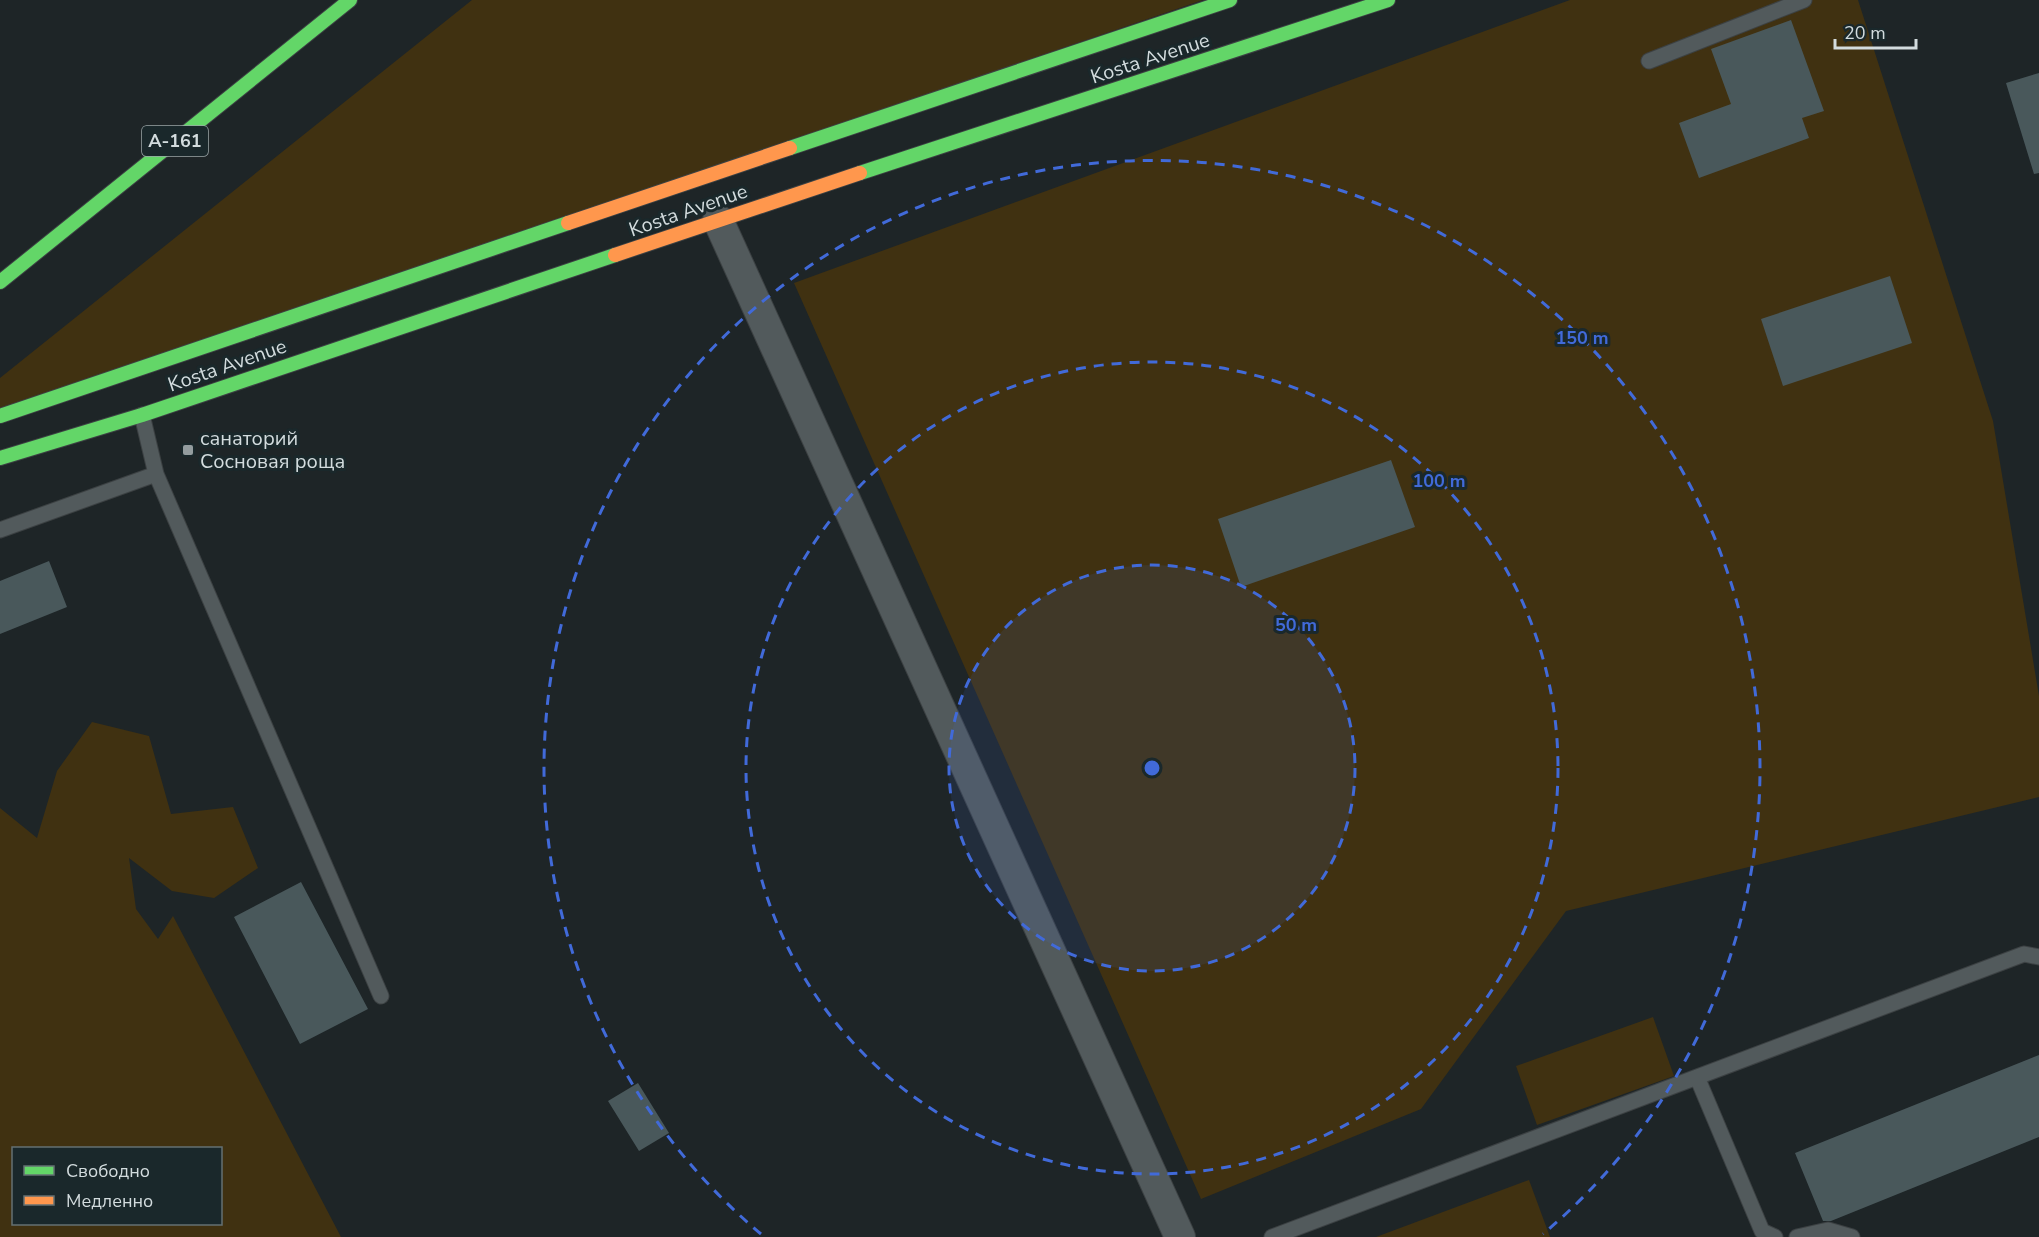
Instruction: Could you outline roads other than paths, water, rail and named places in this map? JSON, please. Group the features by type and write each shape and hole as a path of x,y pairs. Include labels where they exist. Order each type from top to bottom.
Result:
{"main road":[{"name":"А-161","path":"0,282 350,0"},
{"name":"Kosta Avenue","path":"0,416 129,376 1189,6 1230,0"},
{"name":"Kosta Avenue","path":"0,458 140,409 1389,0"}],"street":[{"path":"718,220 1180,1237"}],"lane":[{"path":"1649,61 1804,0"},
{"path":"140,409 156,474 381,996"},
{"path":"0,530 156,474"},
{"path":"1272,1237 2024,954 2039,957"},
{"path":"1696,1077 1762,1231 1775,1237"},
{"path":"1797,1237 1828,1230 1852,1237"}],"place":[{"name":"санаторий Сосновая роща","path":"188,450"}]}
